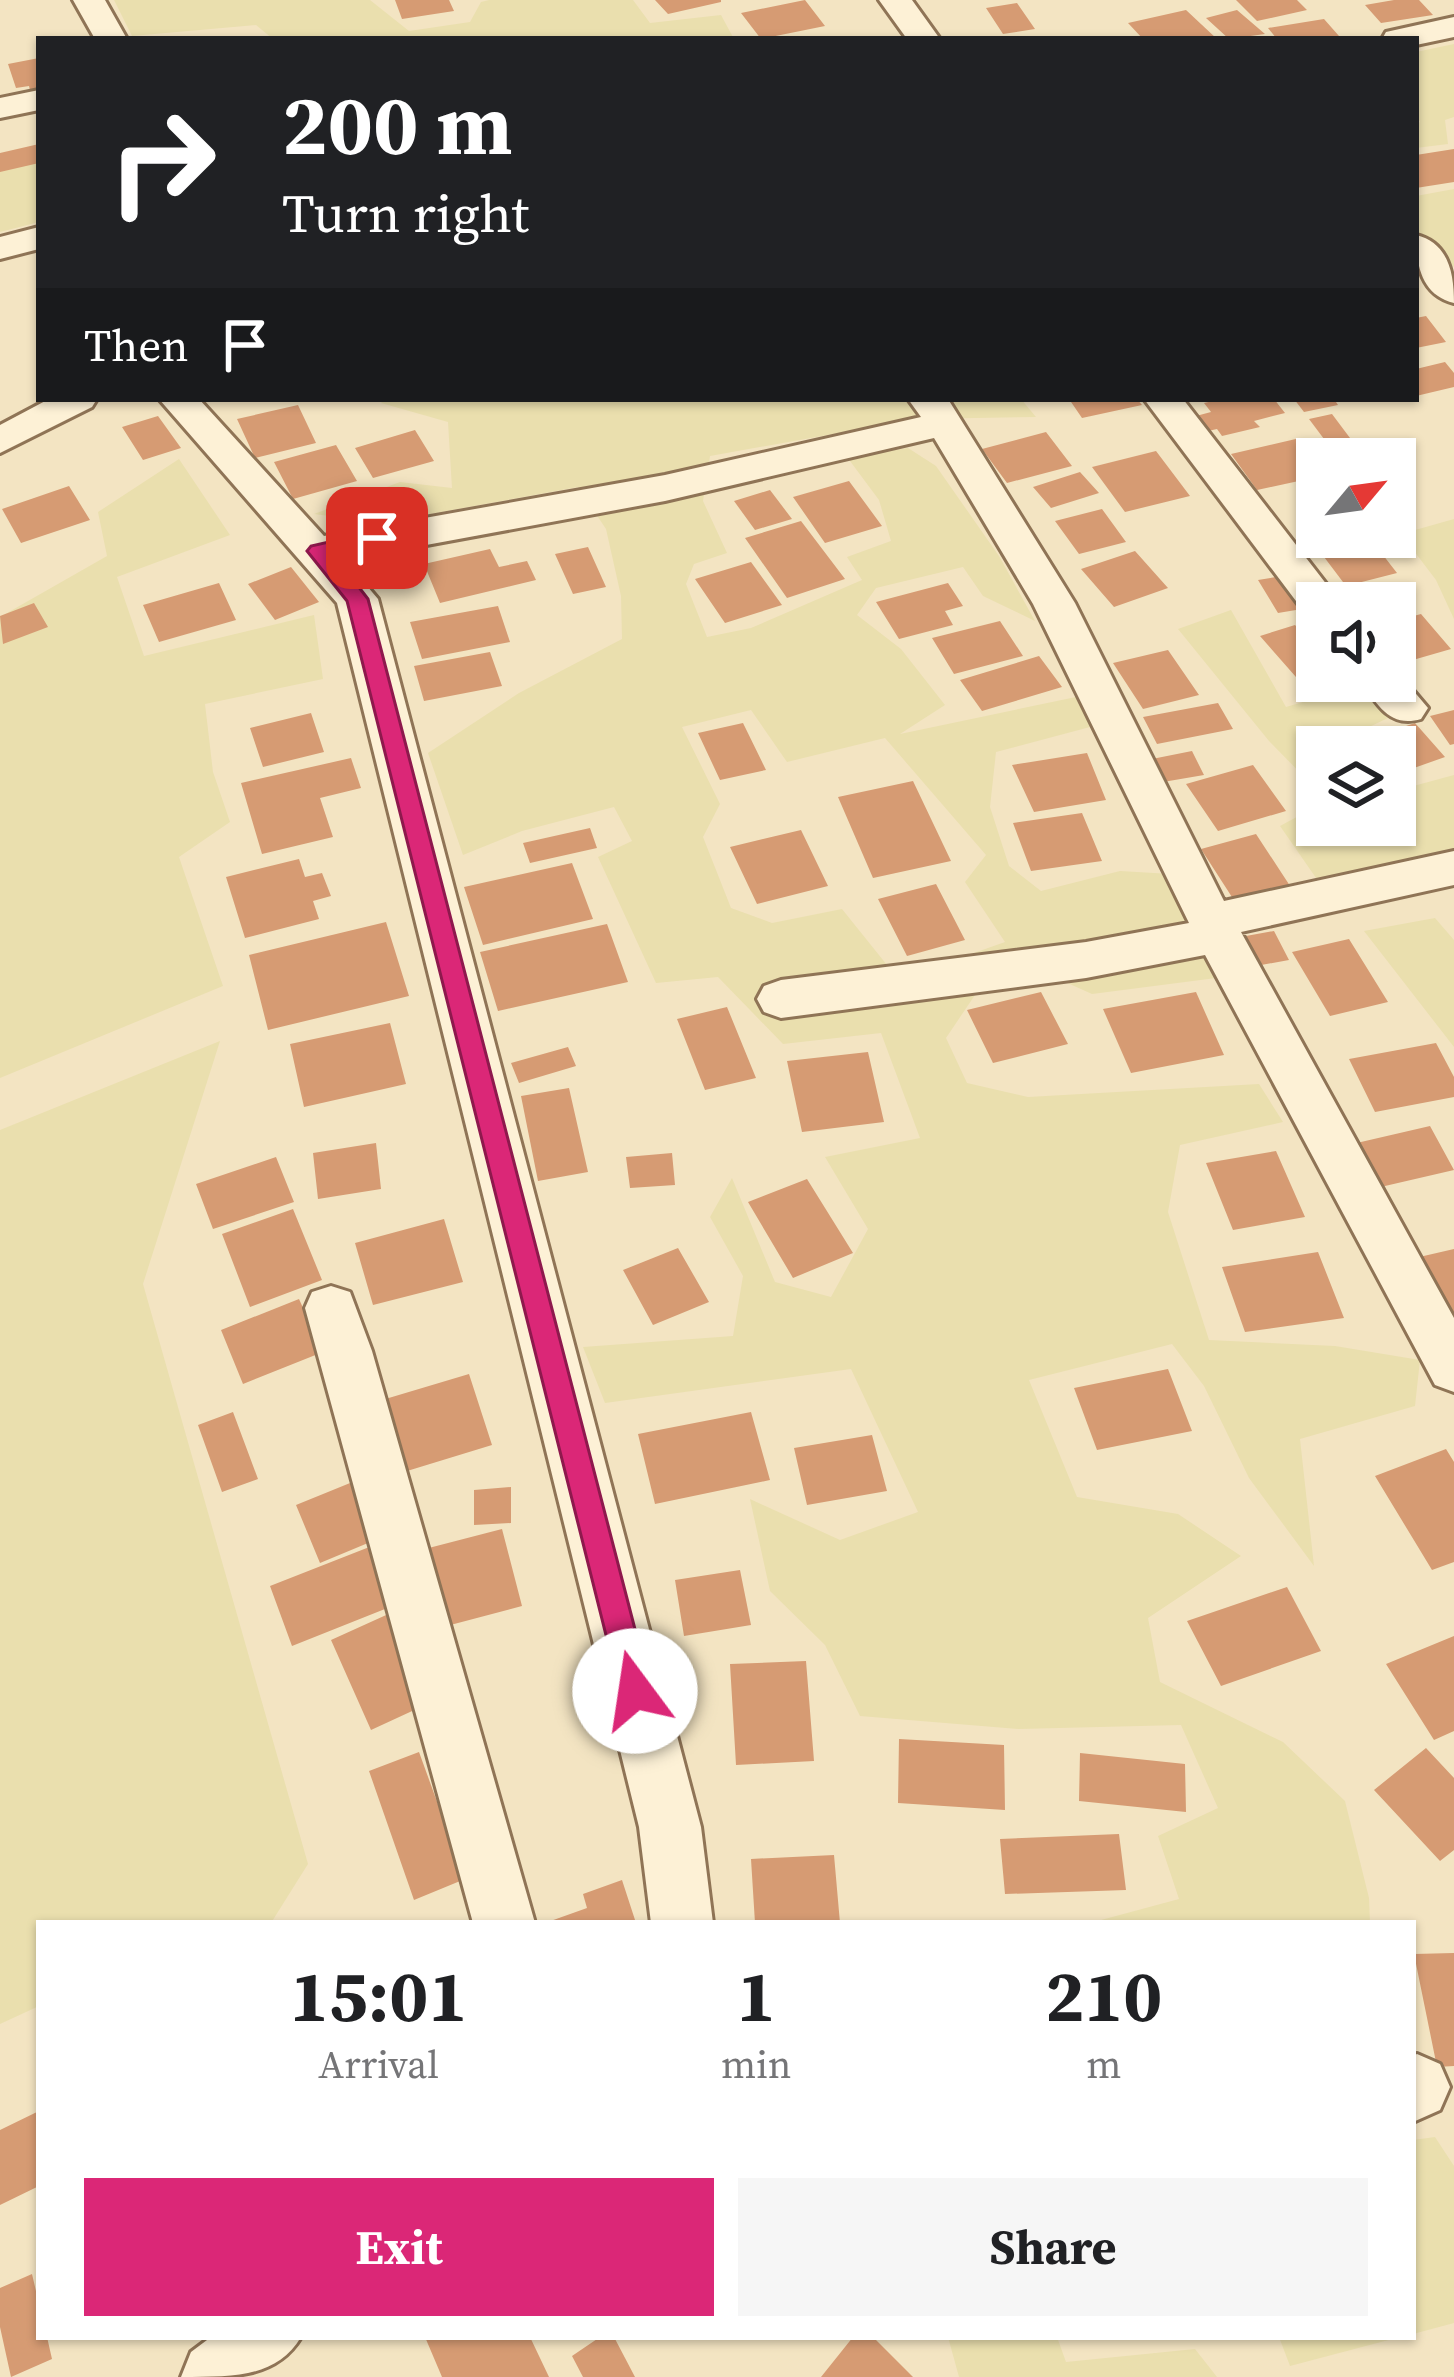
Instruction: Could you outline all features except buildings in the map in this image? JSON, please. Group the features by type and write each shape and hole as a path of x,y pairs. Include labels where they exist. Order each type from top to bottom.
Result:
{"street":[{"path":"89,0 109,36"},
{"path":"895,0 922,36"},
{"path":"1412,36 1454,27"},
{"path":"0,108 36,101"},
{"path":"0,248 36,239"},
{"path":"1419,250 1454,292"},
{"path":"0,441 72,402"},
{"path":"181,402 357,599 670,1827 682,1920"},
{"path":"1165,402 1304,582"},
{"path":"318,551 688,483 937,411 1054,603 1215,928 1454,1369"},
{"path":"781,1000 1085,960 1454,868"},
{"path":"331,1307 468,1773 503,1920"},
{"path":"216,2377 262,2340"}],"shaded area":[{"path":"114,0 370,0 409,31 470,22 481,2 489,0 633,0 650,23 721,15 732,36 269,36 256,25 132,36"},
{"path":"1454,44 1454,117 1445,120 1448,144 1419,148 1419,51"},
{"path":"36,150 36,223 0,232 0,158"},
{"path":"1454,189 1454,267 1419,234 1419,195"},
{"path":"1024,402 1036,417 917,419 710,456 703,501 727,553 694,564 686,584 707,637 751,628 862,580 847,557 891,541 879,500 847,457 908,448 936,466 999,556 1035,621 983,596 963,567 876,588 857,615 901,649 945,705 900,734 1076,697 1105,723 996,752 990,807 1009,866 1041,891 1120,871 1171,874 1216,978 1092,994 1063,981 977,992 946,1038 967,1083 1028,1097 1259,1084 1283,1122 1180,1145 1168,1212 1209,1340 1335,1346 1420,1360 1415,1406 1300,1439 1314,1566 1249,1478 1204,1386 1172,1344 1029,1380 1077,1497 1178,1514 1241,1556 1148,1618 1160,1682 1283,1742 1345,1801 1369,1898 1370,1920 1101,1920 1179,1899 1158,1836 1218,1808 1181,1725 1019,1729 860,1716 825,1645 770,1591 750,1499 840,1540 918,1512 851,1369 605,1403 583,1347 733,1336 743,1276 710,1217 732,1178 775,1282 831,1297 868,1229 825,1157 920,1138 881,1033 783,1044 718,977 656,983 598,857 632,841 614,807 522,831 463,855 428,753 519,693 622,639 621,596 606,529 578,487 381,523 314,514 400,482 452,488 448,422 381,403","holes":["751,710 787,762 885,738 986,855 965,882 1005,942 891,970 842,909 772,923 731,908 703,837 720,804 682,727"]},
{"path":"179,459 230,535 117,577 144,656 314,615 323,679 205,704 213,772 230,822 179,857 223,986 0,1078 0,617 107,556 98,512"},
{"path":"1454,519 1454,619 1436,580 1416,554 1416,530"},
{"path":"1231,610 1286,707 1303,702 1378,702 1388,718 1371,726 1296,726 1296,769 1178,629"},
{"path":"1454,775 1454,856 1323,888 1280,826 1296,817 1296,846 1416,846 1416,785"},
{"path":"1435,918 1454,940 1454,1047 1364,931"},
{"path":"220,1041 143,1284 308,1864 273,1920 36,1920 36,2007 0,2024 0,1130"},
{"path":"1435,2137 1454,2166 1454,2323 1416,2333 1416,2140"},
{"path":"949,2340 1058,2340 1066,2362 1195,2349 1217,2377 959,2377"},
{"path":"1280,2340 1389,2340 1290,2366"}],"route":[{"path":"377,538 318,551 357,599 635,1691"}]}
